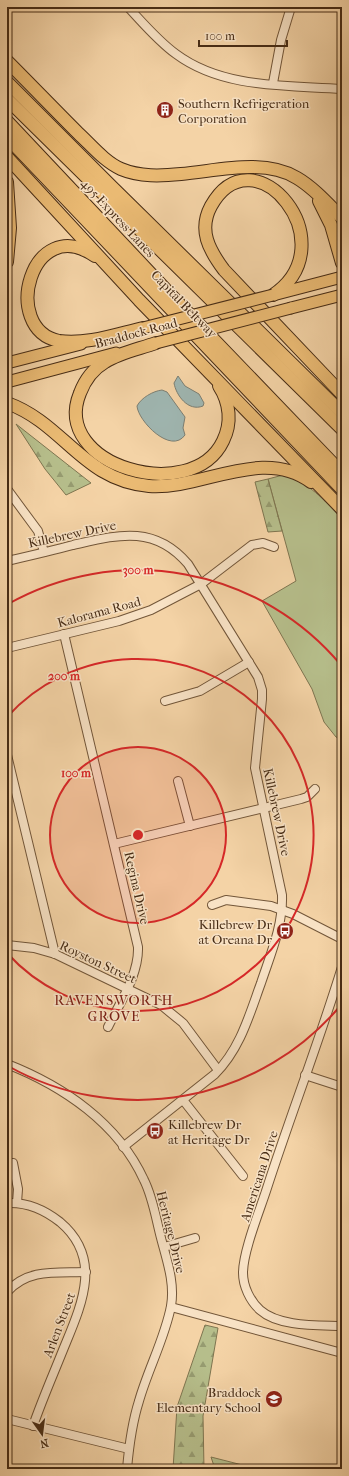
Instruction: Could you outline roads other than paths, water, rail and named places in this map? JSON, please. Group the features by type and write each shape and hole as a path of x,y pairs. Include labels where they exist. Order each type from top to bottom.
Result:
{"highway":[{"path":"7,61 100,155 120,168 140,174 163,176 238,168 267,168 279,170 298,178 316,192 342,218"},
{"path":"7,82 342,413"},
{"name":"495 Express Lanes","path":"7,100 342,429"},
{"name":"495 Express Lanes","path":"7,121 158,282 342,472"},
{"name":"Capital Beltway","path":"7,136 342,489"},
{"path":"7,157 108,267 342,509"},
{"path":"298,178 314,194 328,218 342,263"},
{"path":"301,202 286,190 268,182 250,180 233,184 220,194 208,212 205,222 207,241 224,270 342,394"},
{"path":"7,182 10,228 7,262"},
{"path":"108,267 88,251 76,248 52,249 40,256 30,266 21,288 21,303 28,322 37,332 46,337 66,342 84,340 143,328"},
{"path":"273,295 298,282 307,273"},
{"path":"156,343 105,362 89,376 78,399 76,413 82,434 92,448 111,462 141,473 170,473 190,469 211,458 224,438 228,425 229,411 222,391 207,369"},
{"path":"7,403 42,421 90,464 123,480 147,486 172,486 251,468 267,467 280,469 302,476 333,500"}],"main road":[{"name":"Braddock Road","path":"7,364 342,277"},
{"name":"Braddock Road","path":"7,382 342,295"}],"street":[{"path":"128,7 166,45 191,63 209,72 229,78 342,89"},
{"path":"273,83 281,40 291,7"},
{"path":"7,489 35,526 44,552"},
{"name":"Killebrew Drive","path":"7,561 112,536 142,536 160,542 176,552 188,564 258,677 262,690 254,768 280,884 282,910 278,933 245,1028 233,1052 218,1070 183,1100 123,1147"},
{"name":"Kalorama Road","path":"7,648 131,617 168,602 201,584 252,545 263,543 274,547"},
{"name":"Regina Drive","path":"64,634 138,947 137,964 108,1027"},
{"path":"164,701 200,691 249,662"},
{"path":"7,755 55,954"},
{"path":"178,781 190,826"},
{"path":"114,844 301,800 307,797 315,789"},
{"path":"212,905 226,900 282,910 342,939"},
{"name":"Royston Street","path":"7,945 34,948 55,954 161,1005 176,1015 191,1032 218,1070"},
{"name":"Americana Drive","path":"342,967 252,1236 243,1268 244,1284 247,1291 260,1310 276,1320 342,1326"},
{"name":"Heritage Drive","path":"7,1064 45,1080 70,1095 98,1119 123,1147 144,1179 164,1247 172,1284 171,1307 139,1400 129,1449 127,1469"},
{"path":"305,1075 342,1087"},
{"path":"183,1100 243,1176"},
{"path":"13,1163 18,1194 17,1203"},
{"name":"Arlen Street","path":"7,1203 17,1203 44,1211 68,1229 79,1246 86,1272 82,1303 33,1426"},
{"path":"164,1247 195,1238"},
{"path":"7,1292 19,1281 32,1274 86,1272"},
{"path":"171,1307 342,1353"},
{"path":"7,1419 129,1449"}],"water":[{"path":"178,376 185,386 199,394 204,403 203,406 192,407 180,397 174,383"},
{"path":"162,390 167,392 185,417 183,428 185,435 179,440 172,441 164,439 156,434 143,420 139,412 137,406 141,400 151,393"}],"place":[{"name":"Southern Refrigeration Corporation","path":"165,110"},
{"name":"Killebrew Dr at Oreana Dr","path":"285,931"},
{"name":"Killebrew Dr at Heritage Dr","path":"155,1131"},
{"name":"Braddock Elementary School","path":"274,1399"}],"district":[{"name":"RAVENSWORTH GROVE","path":"114,1008"}]}
